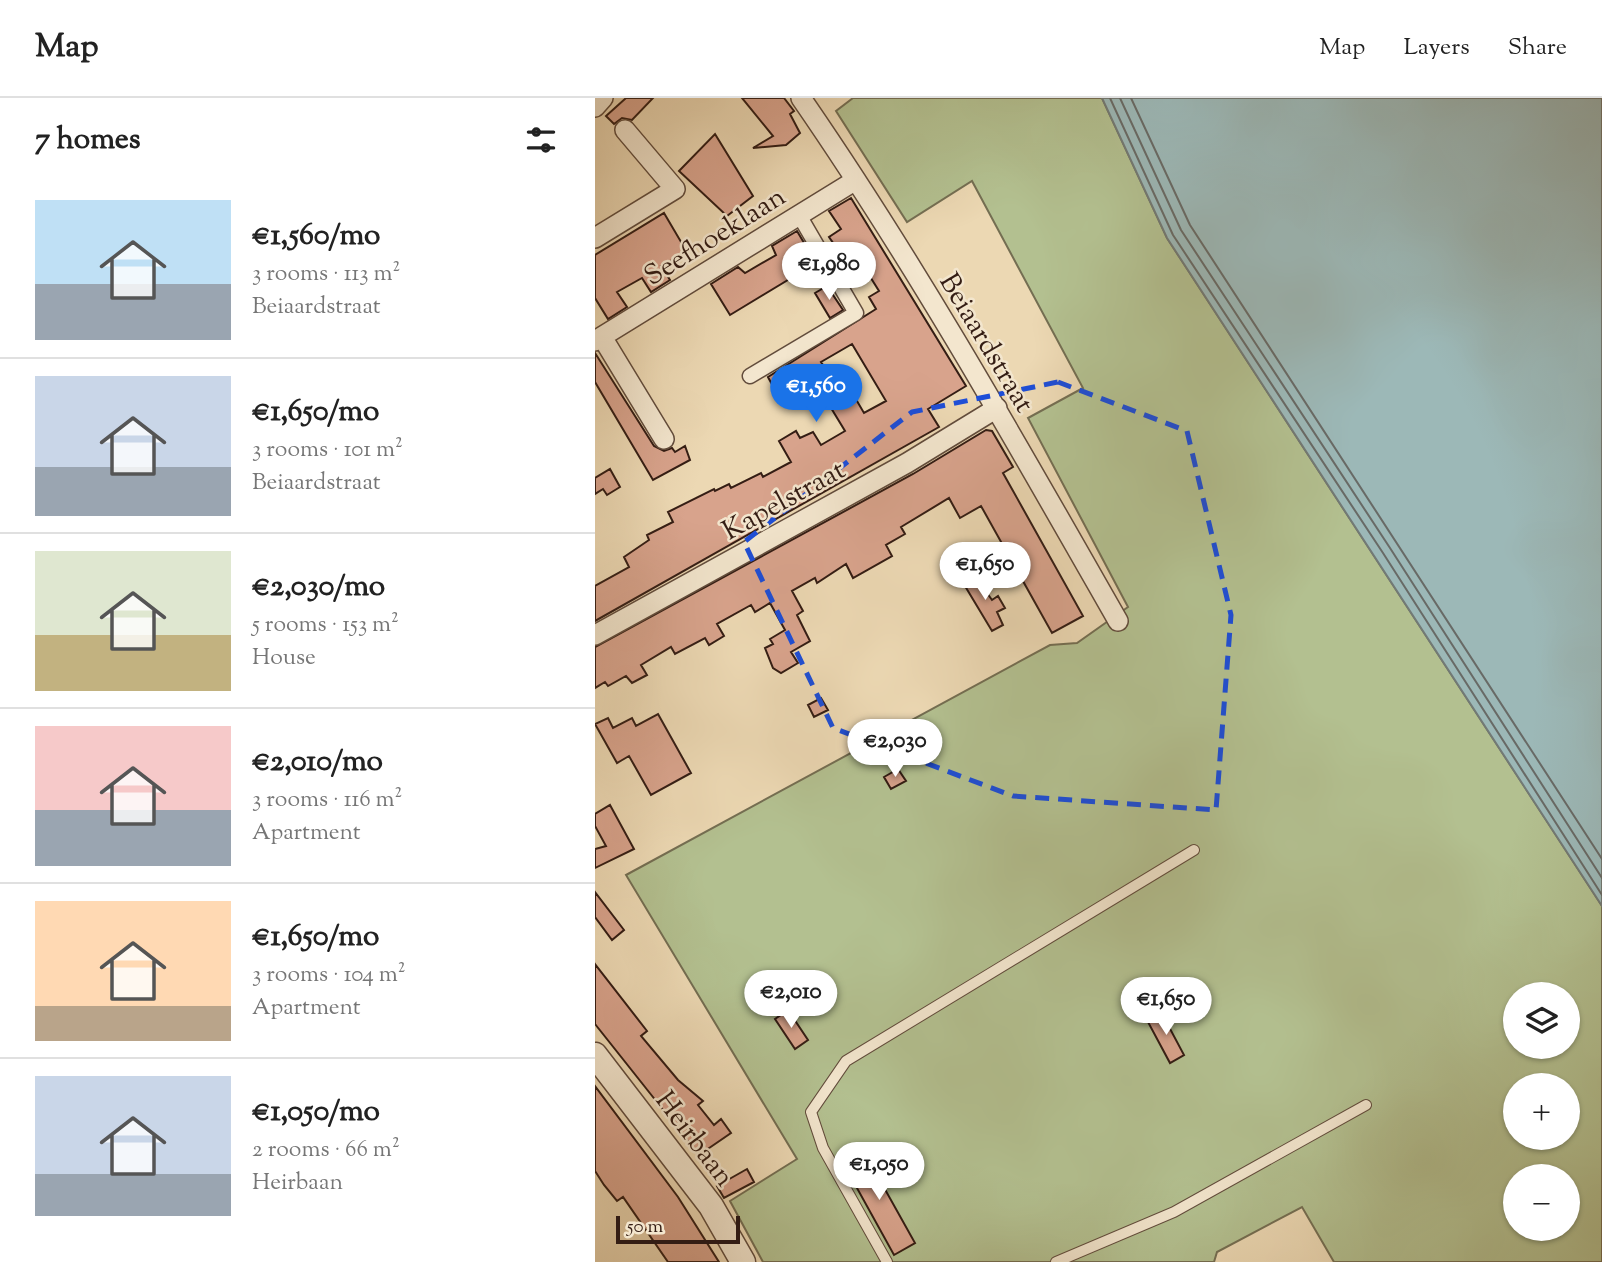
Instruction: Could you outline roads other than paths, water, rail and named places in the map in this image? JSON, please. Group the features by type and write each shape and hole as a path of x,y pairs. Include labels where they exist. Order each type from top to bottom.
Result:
{"street":[{"path":"595,107 603,98"},
{"name":"Beiaardstraat","path":"801,98 856,180 997,408 1118,621"},
{"path":"595,238 675,189 625,130"},
{"name":"Seefhoeklaan","path":"664,439 599,339 856,180"},
{"path":"750,376 856,313 799,215"},
{"name":"Kapelstraat","path":"595,635 907,463 997,408"},
{"name":"Heirbaan","path":"595,1055 711,1206 743,1262"}],"lane":[{"path":"887,1262 823,1148 811,1112 846,1061 1194,850"},
{"path":"1056,1262 1174,1212 1366,1105"}],"water":[{"path":"1102,98 1602,98 1602,906 1167,238"}]}
